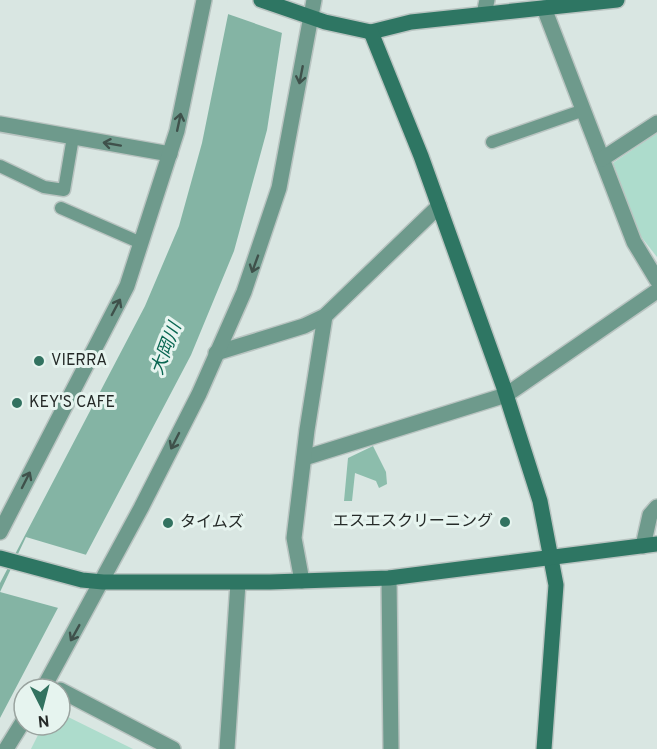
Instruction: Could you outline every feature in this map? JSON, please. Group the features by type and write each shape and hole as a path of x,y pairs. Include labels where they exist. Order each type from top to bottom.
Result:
{"street":[{"path":"0,532 76,374 127,286 170,154 204,0"},
{"path":"261,0 312,17 371,32 486,7 544,8 617,0"},
{"path":"57,677 199,394 244,292 279,188 314,0"},
{"path":"544,8 634,242 657,280"},
{"path":"371,32 439,206 506,395 540,501 556,585 544,749"},
{"path":"602,159 657,123"},
{"path":"0,124 170,154"},
{"path":"216,353 304,326 325,316 439,206"},
{"path":"304,458 506,395 657,291"},
{"path":"302,581 294,538 325,316"},
{"path":"4,560 82,580 103,582 238,583 389,578 650,545 650,515 657,507"},
{"path":"389,578 391,749"},
{"path":"227,749 238,583"},
{"path":"72,698 172,749"}],"lane":[{"path":"492,142 584,110"},
{"path":"0,166 44,187 63,190 73,137"},
{"path":"61,208 141,243"}],"shaded area":[{"path":"657,133 657,257 639,234 613,163"},
{"path":"373,446 386,472 387,484 379,488 376,481 355,473 352,501 344,501 348,458"},
{"path":"72,719 133,749 31,749 37,737 72,737"}],"water":[{"name":"大岡川","path":"231,0 287,0 267,130 234,251 191,355 22,677 12,677 12,695 0,718 0,583 145,306 179,226 202,143"}],"pier":[{"path":"228,0 290,0 285,34 225,13"},
{"path":"26,537 90,556 62,609 0,592"}],"place":[{"name":"VIERRA","path":"39,361"},
{"name":"KEY'S CAFE","path":"17,403"},
{"name":"エスエスクリーニング","path":"505,522"},
{"name":"タイムズ","path":"168,523"}]}
